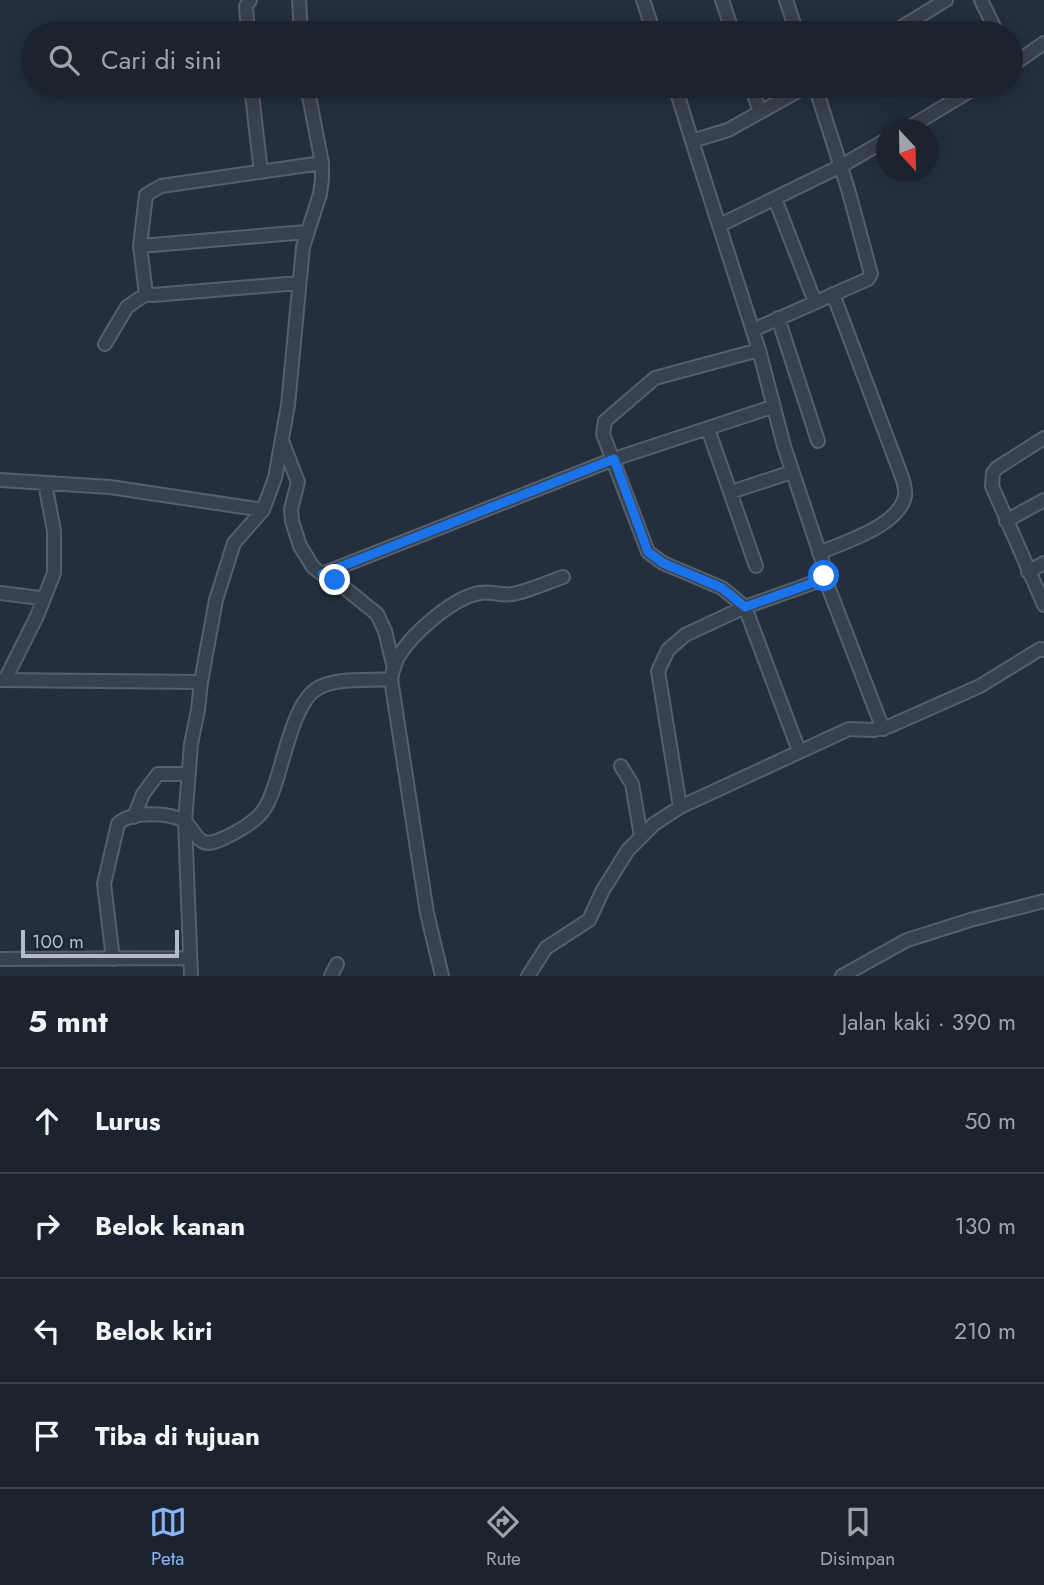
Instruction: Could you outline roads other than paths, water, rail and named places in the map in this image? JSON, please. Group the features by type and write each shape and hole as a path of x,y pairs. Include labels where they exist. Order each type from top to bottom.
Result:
{"street":[{"path":"247,21 246,6 250,0"},
{"path":"299,0 300,21"},
{"path":"643,0 650,21"},
{"path":"722,0 729,21"},
{"path":"786,0 793,21"},
{"path":"912,21 946,0"},
{"path":"981,0 991,21"},
{"path":"1023,56 1044,43"},
{"path":"252,98 261,172"},
{"path":"191,976 185,821 188,774 216,600 234,543 263,510 275,478 282,440 306,232 320,194 322,163 309,98"},
{"path":"679,98 753,330 772,407 825,569 824,576 883,729"},
{"path":"755,98 760,112"},
{"path":"692,141 728,130 785,98"},
{"path":"753,330 868,279 871,274 819,98"},
{"path":"923,119 958,98"},
{"path":"720,225 876,146"},
{"path":"146,294 141,246 146,195 155,188 322,163"},
{"path":"775,199 815,302"},
{"path":"141,246 306,232"},
{"path":"105,344 127,307 146,294 299,283"},
{"path":"819,553 888,522 899,510 906,495 903,480 833,294"},
{"path":"778,318 818,441"},
{"path":"759,350 655,378 605,421 603,434 648,552 663,563 722,588 745,607 799,751"},
{"path":"322,574 614,459 772,407"},
{"path":"708,429 756,566"},
{"path":"1044,438 993,473 992,486 1044,605"},
{"path":"282,440 298,482 291,509 295,532 307,561 377,614 385,631 423,887 442,976"},
{"path":"731,492 792,472"},
{"path":"0,480 110,487 263,510"},
{"path":"45,483 54,531 54,573 43,601 3,680 201,682"},
{"path":"1006,522 1044,500"},
{"path":"1028,572 1044,562"},
{"path":"680,807 658,671 668,650 685,635 745,607 821,580 824,576"},
{"path":"393,674 399,655 447,606 478,593 509,595 563,578"},
{"path":"0,593 40,598 43,601"},
{"path":"528,976 546,948 589,920 628,850 654,824 680,807 849,729 883,729 980,686 1033,652 1044,650"},
{"path":"113,959 106,906 105,872 118,824 123,819 134,817 167,816 185,821 201,841 209,843 224,838 266,807 300,711 315,689 328,684 393,674"},
{"path":"621,766 632,784 641,836"},
{"path":"134,817 143,794 158,774 188,774"},
{"path":"842,976 858,972 907,940 1044,901"},
{"path":"0,959 190,958"},
{"path":"331,976 337,964"}]}
